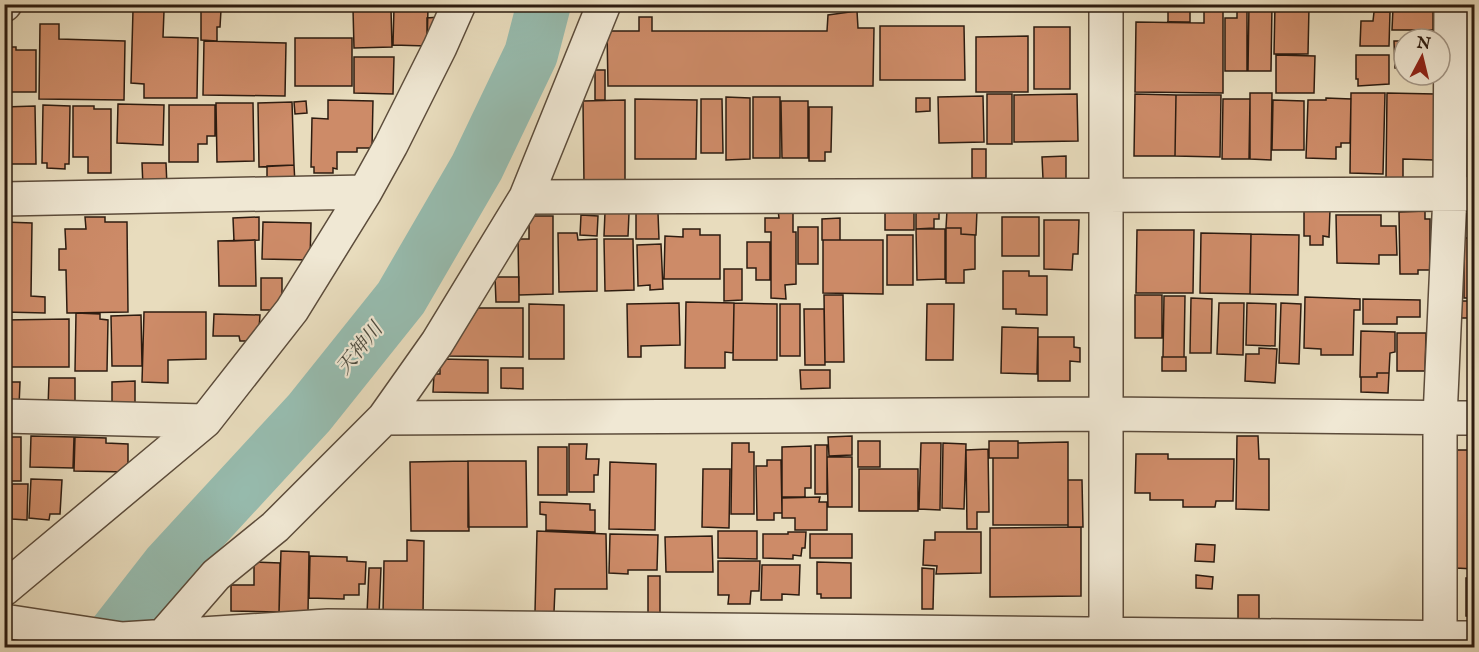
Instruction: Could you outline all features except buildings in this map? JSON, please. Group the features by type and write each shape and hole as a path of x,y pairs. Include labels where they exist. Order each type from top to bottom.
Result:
{"street":[{"path":"4,589 205,421 292,310 365,192 391,145 459,4"},
{"path":"162,637 216,575 275,527 384,418 437,343 526,197 604,4"},
{"path":"1106,4 1106,633"},
{"path":"1440,638 1440,418 1462,194 1451,4"},
{"path":"4,199 365,192"},
{"path":"526,197 1462,194"},
{"path":"384,418 1107,414 1474,418"},
{"path":"4,416 205,421"},
{"path":"4,621 122,639 328,626 1474,638"}],"waterway":[{"name":"天神川","path":"104,648 168,566 309,413 401,298 477,167 531,54 544,4"}]}
